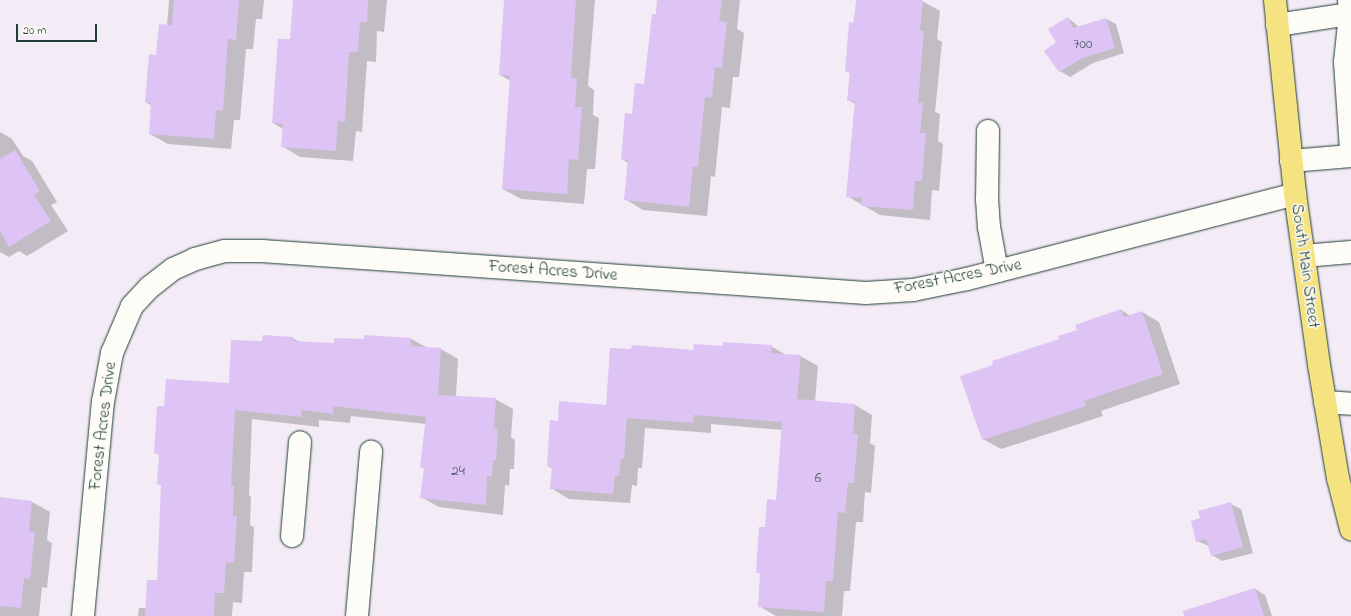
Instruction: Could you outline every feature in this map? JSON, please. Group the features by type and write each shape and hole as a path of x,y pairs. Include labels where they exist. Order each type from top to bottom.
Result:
{"main road":[{"name":"South Main Street","path":"1275,0 1295,194 1325,402 1338,478 1351,529"}],"street":[{"path":"1277,25 1350,19 1345,62 1351,151"},
{"path":"988,131 987,206 997,271"},
{"path":"1291,161 1351,156"},
{"name":"Forest Acres Drive","path":"84,616 104,402 112,353 132,306 150,287 173,269 195,259 225,251 262,251 866,293 912,290 997,271 1295,194"},
{"path":"1304,256 1351,252"},
{"path":"1325,402 1351,404"},
{"path":"292,536 300,442"},
{"path":"357,616 371,452"}],"building":[{"path":"174,0 239,0 236,40 228,39 223,111 216,110 214,139 149,134 151,103 145,102 149,54 156,55 159,24 172,25"},
{"path":"293,0 368,0 367,22 360,22 358,52 349,52 345,122 338,121 336,151 281,147 283,124 272,123 278,39 290,39"},
{"path":"504,0 576,0 571,78 577,78 575,107 582,107 578,160 569,159 567,194 502,189 510,76 499,75"},
{"path":"657,0 722,0 719,21 727,22 722,68 715,67 712,98 705,97 698,167 693,167 689,207 624,200 628,160 621,160 625,113 632,114 635,83 644,84 652,14 656,14"},
{"path":"856,0 923,0 920,30 924,31 918,103 923,103 920,133 926,133 922,181 915,181 913,210 861,206 862,198 846,197 855,101 847,101 850,72 845,71 849,22 854,23"},
{"path":"1068,17 1073,28 1106,18 1115,48 1083,58 1059,72 1044,51 1056,42 1048,29"},
{"path":"15,150 40,191 34,195 51,221 9,247 0,231 0,159"},
{"path":"1121,309 1124,317 1142,311 1163,374 1084,401 1086,406 982,440 960,376 993,365 992,361 1059,339 1058,336 1077,330 1075,325"},
{"path":"263,335 293,337 293,341 334,343 334,338 364,339 364,335 411,338 411,346 441,348 438,395 496,398 494,428 498,429 496,460 493,460 492,476 487,476 486,505 420,498 424,468 420,467 426,417 333,406 333,414 302,410 301,417 235,410 231,486 234,486 233,516 237,516 234,563 226,562 224,593 215,593 214,616 145,616 147,580 157,580 161,485 157,484 159,454 154,453 157,406 164,406 166,379 229,383 231,340 262,341"},
{"path":"723,342 772,345 771,353 801,355 797,399 855,404 853,434 858,434 854,483 848,483 845,513 838,512 833,581 826,581 824,612 758,607 760,573 756,573 759,527 765,527 767,499 776,500 782,422 694,415 693,423 627,418 624,459 621,459 619,476 615,476 613,494 550,489 552,467 547,466 550,420 558,421 559,401 606,405 610,348 631,349 632,345 693,350 694,344 723,346"},
{"path":"0,497 32,501 29,531 35,532 30,579 24,578 21,608 0,606"},
{"path":"1231,502 1243,547 1211,556 1206,539 1196,542 1191,521 1200,518 1198,511"},
{"path":"1255,588 1264,616 1184,616 1183,611"}]}
